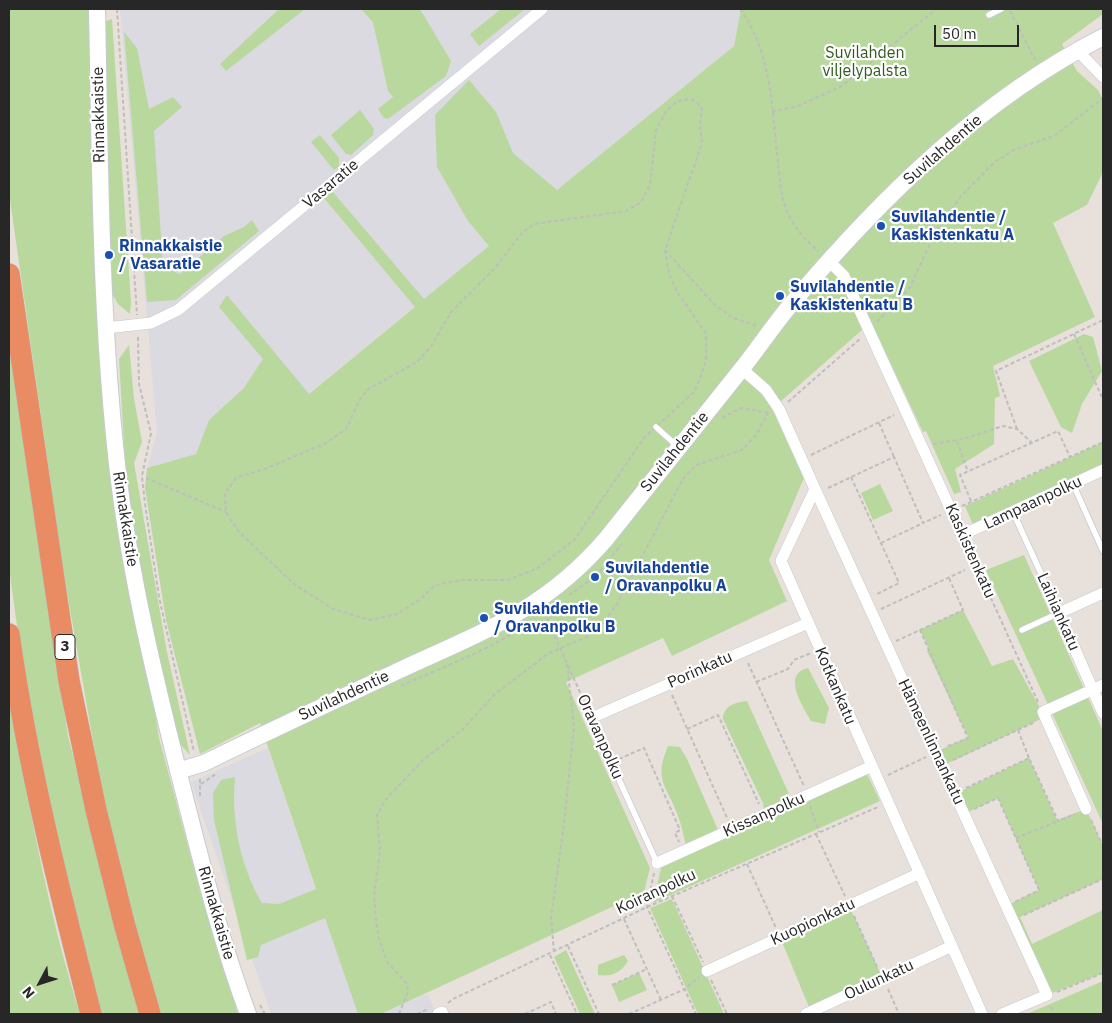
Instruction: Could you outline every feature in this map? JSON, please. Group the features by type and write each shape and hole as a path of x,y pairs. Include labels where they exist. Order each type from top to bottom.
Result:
{"highway":[{"name":"3","path":"9,274 69,681 96,810 124,923 150,1014"},
{"path":"9,634 17,694 53,866 92,1014"}],"street":[{"name":"Rinnakkaistie","path":"97,9 106,328 123,516 142,618 208,886 254,1009"},
{"name":"Vasaratie","path":"106,328 151,324 178,310 542,9"},
{"name":"Suvilahdentie","path":"178,770 197,765 492,628 532,606 585,564 742,369 792,303 829,261 932,156 1040,71 1103,37"},
{"path":"1077,50 1103,76"},
{"name":"Kaskistenkatu","path":"829,261 844,276 976,565"},
{"path":"742,369 766,390 779,409 816,491"},
{"name":"Lampaanpolku","path":"962,535 1103,470"},
{"name":"Hämeenlinnankatu","path":"816,491 1047,996"},
{"name":"Kotkankatu","path":"816,491 781,561 870,767 920,873 982,1014"},
{"path":"1058,613 1103,593"},
{"name":"Laihiankatu","path":"1058,613 1098,687 1103,713"},
{"name":"Porinkatu","path":"591,718 808,622"},
{"path":"1086,809 1044,715 1098,687"},
{"name":"Kissanpolku","path":"657,863 870,767"},
{"name":"Kuopionkatu","path":"707,971 920,873"},
{"name":"Oulunkatu","path":"806,1014 952,946"},
{"path":"1002,1014 1047,996"}],"lane":[{"path":"989,15 1001,9"},
{"path":"656,427 679,447"},
{"path":"1072,484 1103,552"},
{"name":"Laihiankatu","path":"1013,512 1058,613"},
{"path":"1022,630 1058,613"},
{"name":"Oravanpolku","path":"591,718 657,863"}],"path":[{"path":"117,9 138,326 139,384 151,433 142,476 144,504 159,597 201,784 199,799"},
{"path":"740,9 751,24 762,51 772,112 781,190 790,217 802,236 829,261"},
{"path":"772,112 798,106 842,86 936,9"},
{"path":"1008,9 1040,71"},
{"path":"786,404 869,330 909,289 937,229 961,196 996,161 1016,149 1054,136 1103,98"},
{"path":"691,100 697,102 702,109 700,123 702,143 665,250 669,274 678,292 706,334 706,361 695,391 656,427 644,438 575,539 538,568 508,580 462,580 435,585 422,598 397,614 370,620 333,609 294,584 239,532 226,512 225,493 237,477 266,469 326,443 346,429 359,401 367,390 416,362 432,344 451,312 495,268 521,234 534,224 626,211 641,202 650,184 656,131 666,111 678,101 691,100"},
{"path":"665,250 715,305 733,318 762,327"},
{"path":"1032,443 1017,429 996,371 1103,320"},
{"path":"1074,334 1103,400"},
{"path":"802,459 906,410"},
{"path":"399,1014 408,991 407,984 388,963 379,941 374,896 380,850 377,815 387,798 423,760 462,730 495,694 548,653 589,636 601,626 618,602 683,479 696,465 742,450 756,435 768,413"},
{"path":"879,423 923,523"},
{"path":"919,440 934,445 1003,426 1017,429"},
{"path":"971,501 960,475 1058,431 1070,457"},
{"path":"956,440 968,472"},
{"path":"881,543 1103,442"},
{"path":"816,491 894,457"},
{"path":"851,477 899,584 866,599"},
{"path":"146,478 226,512"},
{"path":"872,613 976,565"},
{"name":"Kaskistenkatu","path":"976,565 1044,715"},
{"path":"886,645 963,610 949,577"},
{"name":"Oravanpolku","path":"544,612 591,718"},
{"path":"876,780 968,738 920,630"},
{"path":"756,682 788,669 794,660 819,649"},
{"path":"742,651 807,796 818,833 849,906 899,1014"},
{"path":"554,952 552,910 564,824 574,727 567,664"},
{"path":"667,684 732,829"},
{"path":"687,729 718,715 764,815"},
{"path":"942,766 1018,730 1044,715"},
{"path":"1018,730 1058,821"},
{"path":"611,762 644,748 680,830 675,833 683,851"},
{"path":"955,794 1029,758"},
{"path":"964,814 998,798 1039,890 1006,906"},
{"name":"Koiranpolku","path":"441,1014 453,999 647,907 887,803"},
{"path":"1016,838 1086,809 1103,846"},
{"path":"657,863 647,907 696,1014"},
{"path":"747,864 780,937"},
{"path":"1012,920 1103,879"},
{"path":"672,896 727,1014"},
{"path":"624,919 661,1000"},
{"path":"568,946 599,1014"},
{"path":"549,954 577,1014"},
{"path":"612,985 647,970"},
{"path":"629,1014 635,1013 685,989 707,971"},
{"path":"1047,996 1103,973"},
{"path":"524,1014 551,1002 556,1014"},
{"path":"254,1009 265,1014"}],"shaded area":[{"path":"120,9 741,9 734,46 286,412 196,454 147,468 157,433"},
{"path":"268,748 358,1014 271,1014 191,782"},
{"path":"427,994 437,1014 381,1014"}],"green space":[{"path":"9,9 90,9 105,422 120,547 149,675 159,738 203,902 238,1014 161,1014 137,936 104,804 63,569 9,193"},
{"path":"279,9 305,9 226,71 220,64"},
{"path":"361,9 420,9 451,61 446,76 388,119 384,118 378,109 393,97 388,91 373,22"},
{"path":"501,9 525,9 479,46 470,34"},
{"name":"Suvilahden viljelypalsta","path":"741,9 1103,9 1103,14 1062,44 1077,71 1098,90 1103,100 1103,172 1087,205 1053,223 1095,317 993,366 1000,396 995,398 994,444 955,469 961,492 954,494 926,431 923,432 871,322 772,409 804,478 769,560 787,601 672,656 663,638 566,682 650,868 644,892 381,1014 358,1014 325,918 261,945 258,957 247,960 214,820 213,793 221,780 235,777 234,809 239,842 248,874 262,903 279,904 316,889 260,723 200,754 166,620 145,488 147,468 196,454 209,420 244,388 263,359 219,307 227,295 309,394 415,307 324,198 332,191 424,299 489,246 468,221 437,167 435,115 469,80 496,112 513,153 557,190 734,46"},
{"path":"112,19 131,303 130,314 118,304 111,292 103,27 106,21"},
{"path":"124,32 137,48 149,109 173,97 182,107 154,131 163,267 180,274 224,236 244,227 252,220 259,231 176,300 147,302"},
{"path":"360,110 374,129 373,135 351,155 346,154 331,135"},
{"path":"320,135 339,158 339,167 334,170 311,142"},
{"path":"1084,334 1093,337 1102,371 1082,404 1072,433 1061,427 1029,361"},
{"path":"9,335 68,736 139,1014 100,1014 58,844 21,655 9,568"},
{"path":"129,345 134,399 142,442 134,463 167,652 190,755 178,742 137,562 125,461 119,359"},
{"path":"1103,442 1103,466 974,527 965,506"},
{"path":"880,484 893,511 873,520 861,493"},
{"path":"1024,555 1103,731 1103,824 986,570"},
{"path":"963,610 992,666 1013,659 1045,717 942,766 936,752 968,737 927,651 929,649 920,630"},
{"path":"808,668 829,708 825,724 811,721 796,691 796,677 800,671"},
{"path":"9,699 58,937 80,1014 9,1014"},
{"path":"747,701 794,805 866,772 880,801 653,903 661,868 688,855 680,821 663,782 662,767 668,746 680,747 687,759 722,839 765,819 763,803 723,719 728,708 739,702"},
{"path":"1029,758 1057,820 1086,809 1103,846 1103,879 1020,917 1032,944 1103,910 1103,973 1047,995 1006,906 1039,890 998,798 964,814 955,794"},
{"path":"672,899 724,1014 698,1014 650,908"},
{"path":"849,906 883,979 811,1012 780,937"},
{"path":"566,950 595,1014 580,1014 554,957"},
{"path":"624,955 628,961 619,971 611,975 598,975 598,965"},
{"path":"639,973 647,990 619,1002 612,985"},
{"path":"1103,981 1103,1014 1027,1014"}],"place":[{"name":"Suvilahdentie / Kaskistenkatu A","path":"881,226"},
{"name":"Rinnakkaistie / Vasaratie","path":"109,255"},
{"name":"Suvilahdentie / Kaskistenkatu B","path":"780,296"},
{"name":"Suvilahdentie / Oravanpolku A","path":"595,577"},
{"name":"Suvilahdentie / Oravanpolku B","path":"484,618"}]}
